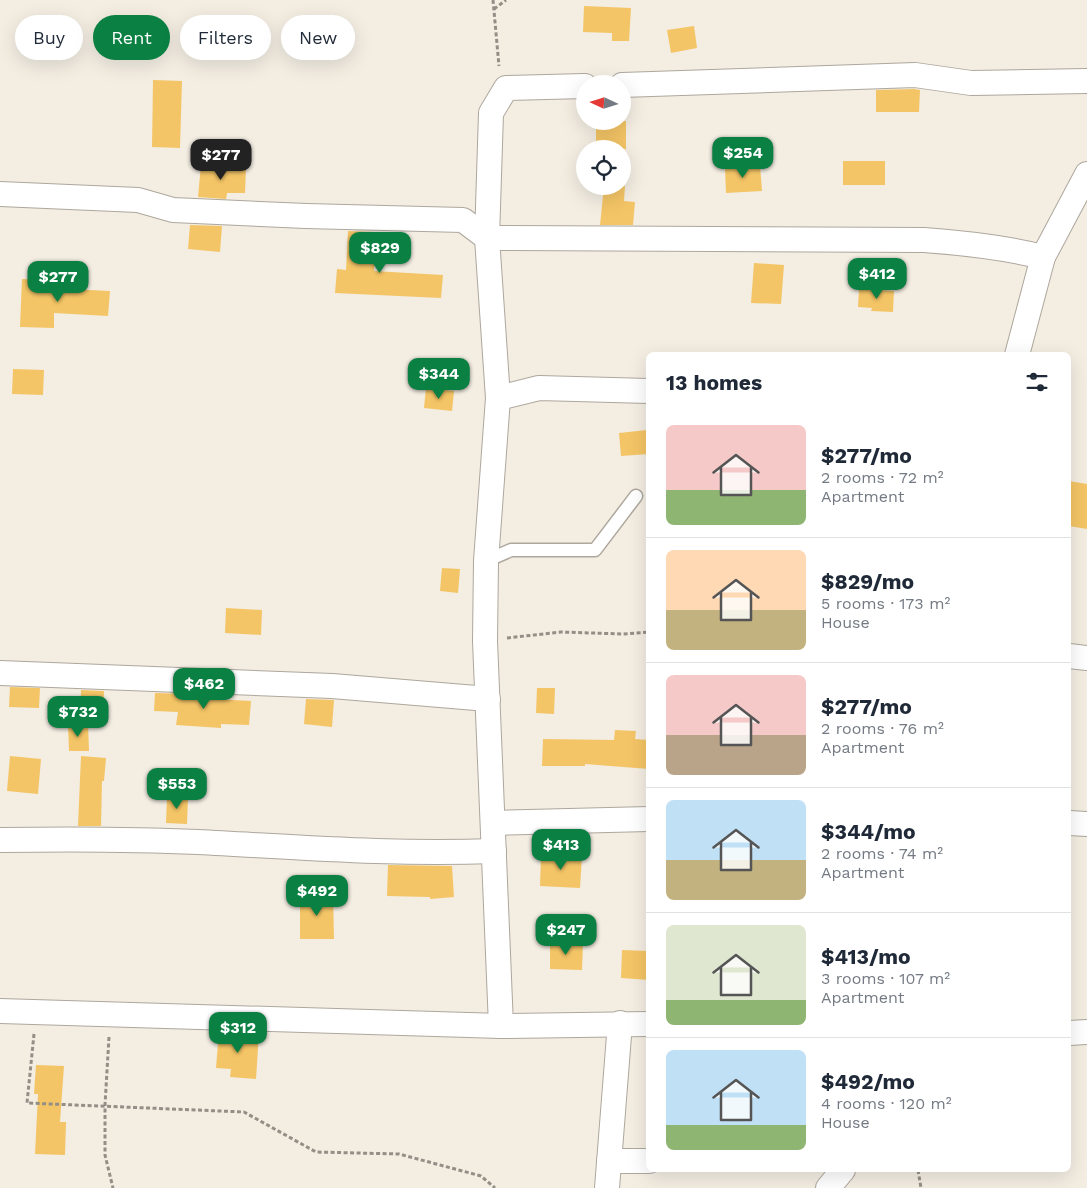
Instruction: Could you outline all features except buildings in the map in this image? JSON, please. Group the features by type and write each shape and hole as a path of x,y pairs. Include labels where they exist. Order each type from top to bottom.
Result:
{"street":[{"path":"631,85 915,75 971,83 1087,82"},
{"path":"501,1026 485,640 486,561 498,398 487,238 492,112 506,88 576,86"},
{"path":"1018,352 1043,257 1087,174"},
{"path":"0,194 138,200 173,210 463,220 487,238 924,240 1007,248 1043,257"},
{"path":"498,398 539,388 646,391"},
{"path":"1071,656 1087,658"},
{"path":"0,673 332,686 488,699"},
{"path":"493,824 646,819"},
{"path":"1071,823 1087,824"},
{"path":"0,840 64,839 197,842 368,852 494,851"},
{"path":"0,1011 501,1026 646,1024"},
{"path":"607,1188 620,1023"},
{"path":"1071,1033 1087,1032"},
{"path":"609,1161 646,1161"},
{"path":"828,1188 841,1172"}],"lane":[{"path":"486,561 511,550 595,550 636,496"}],"path":[{"path":"493,0 497,61 506,88"},
{"path":"493,9 506,0"},
{"path":"485,640 561,632 623,634 646,632"},
{"path":"37,1012 27,1103 244,1112 316,1152 399,1154 481,1176 495,1188"},
{"path":"110,1014 105,1105 105,1154 114,1188"},
{"path":"918,1172 921,1188"}]}
